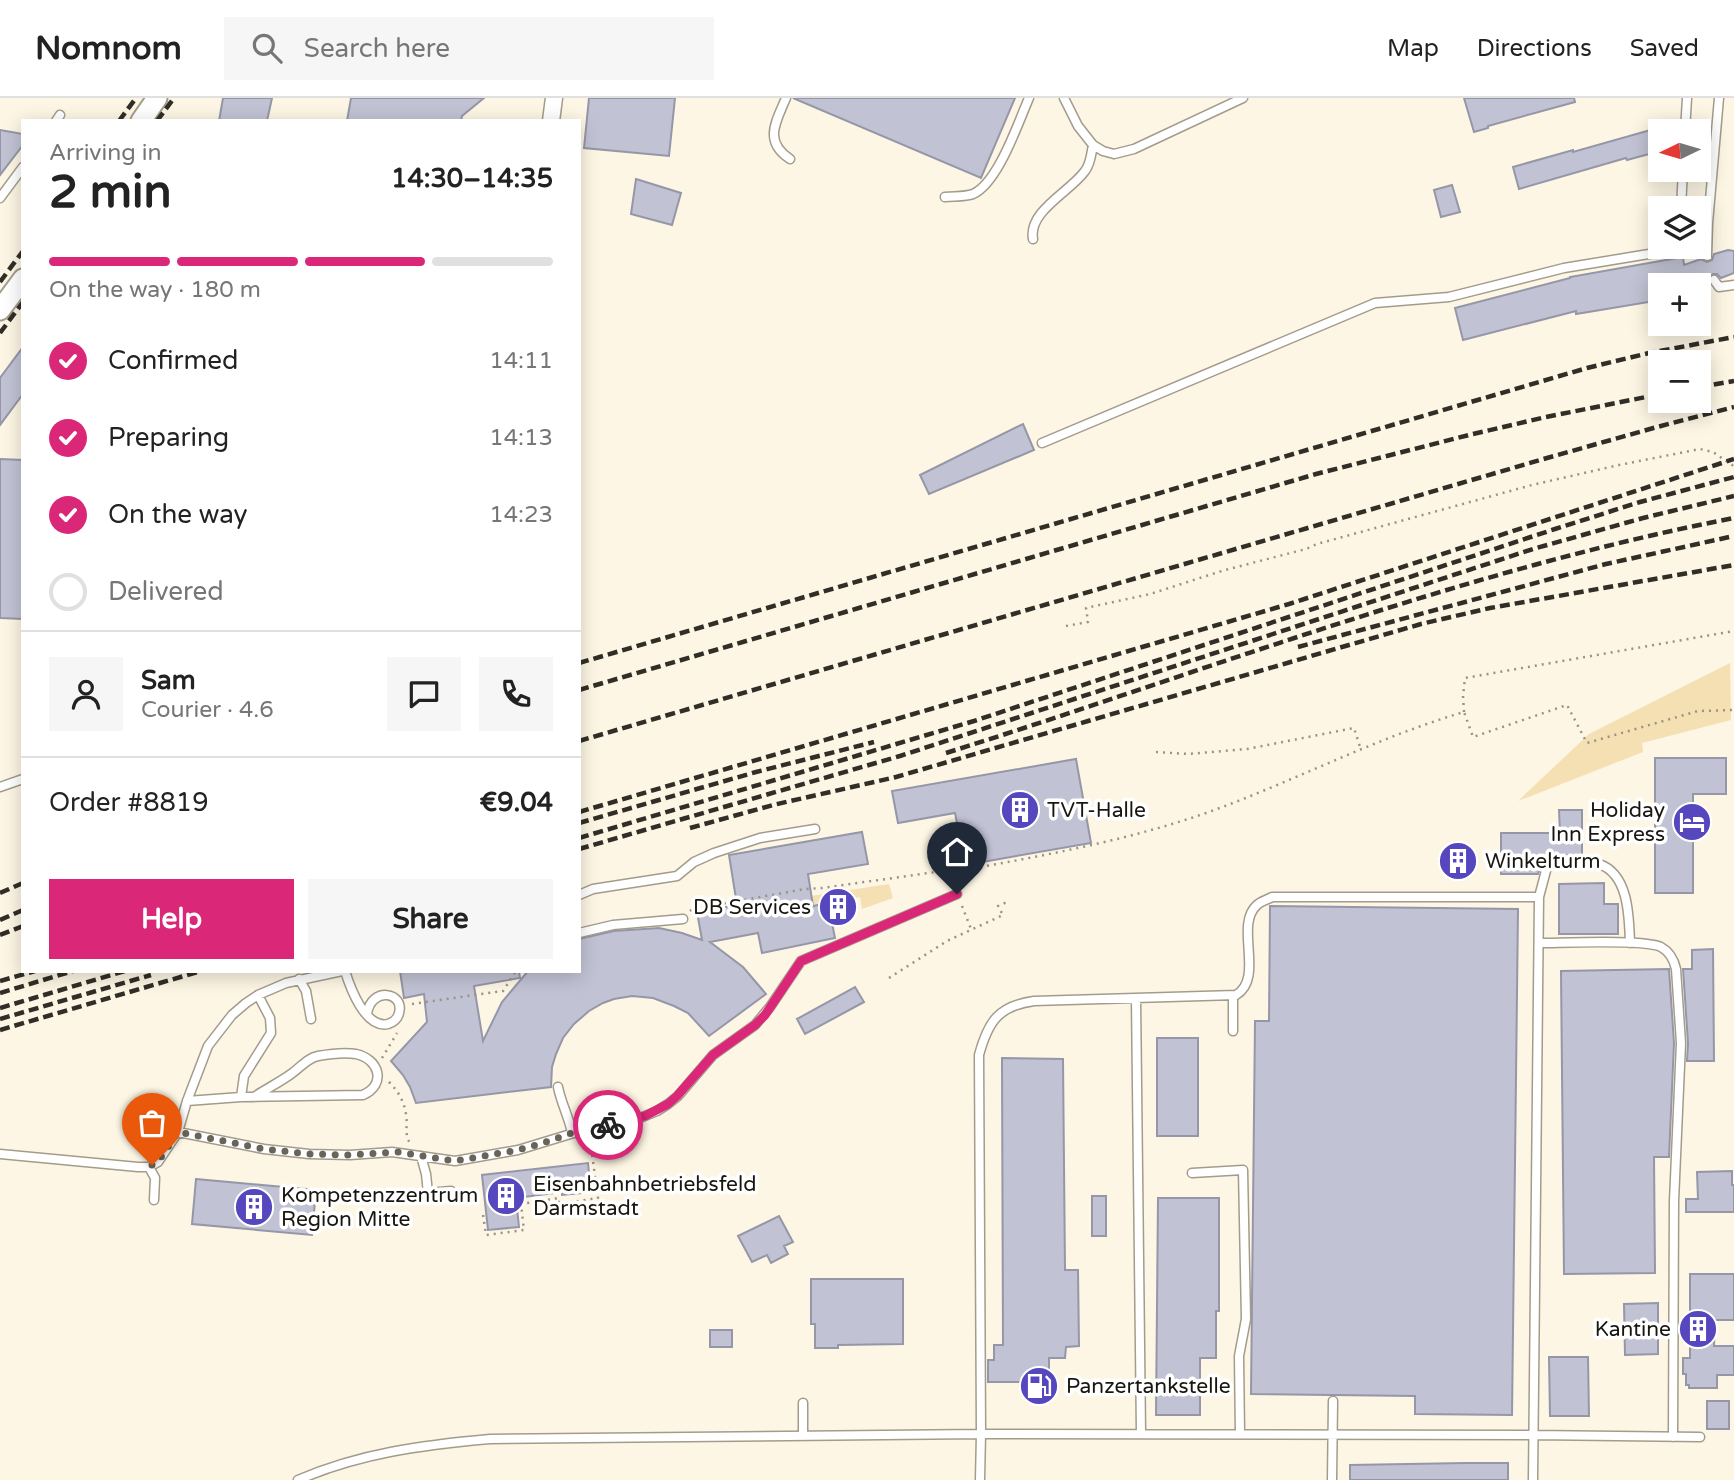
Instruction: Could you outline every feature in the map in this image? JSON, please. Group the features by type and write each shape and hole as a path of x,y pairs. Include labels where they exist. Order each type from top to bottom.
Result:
{"street":[{"path":"142,119 157,98"},
{"path":"551,119 554,98"},
{"path":"0,310 21,282"}],"lane":[{"path":"786,98 775,123 774,138 783,154 790,159"},
{"path":"946,197 974,193 991,179 999,167 1029,98"},
{"path":"1064,98 1078,126 1093,145 1108,153 1126,152 1243,98"},
{"path":"1686,119 1687,98"},
{"path":"1706,196 1719,98"},
{"path":"1033,239 1032,230 1036,219 1084,173 1093,145"},
{"path":"0,198 21,170"},
{"path":"1042,443 1375,303 1450,297 1564,268 1648,253"},
{"path":"1714,280 1719,287 1734,285"},
{"path":"0,787 21,780"},
{"path":"581,894 593,889 677,876 694,862 714,853 760,838 815,829"},
{"path":"1533,1480 1539,897 1548,863 1587,862 1599,864 1609,870 1621,885 1628,909 1630,943"},
{"path":"178,1132 264,1149 309,1154 392,1152 455,1161 635,1120 657,1111 677,1096 713,1055 755,1025 765,1015 801,961 957,894"},
{"path":"980,1480 979,1055 991,1022 1005,1010 1023,1002 1233,996 1241,993 1248,978 1250,917 1259,903 1272,897 1539,897"},
{"path":"581,933 613,925 683,919"},
{"path":"1539,943 1658,945 1673,959 1676,969 1681,1043 1674,1201 1673,1437"},
{"path":"0,1154 149,1167 160,1159 178,1132 202,1060 216,1033 232,1015 258,995 299,979 333,973"},
{"path":"345,973 358,1004 367,1014 376,1022 389,1024 395,1021 400,1006 397,999 382,995 374,998 367,1014"},
{"path":"299,979 306,991 311,1019"},
{"path":"241,1097 244,1076 271,1033 270,1018 258,995"},
{"path":"1233,996 1233,1031"},
{"path":"1136,998 1141,1434"},
{"path":"187,1101 241,1097 254,1097 363,1095 372,1091 377,1085 378,1077 376,1069 366,1058 356,1054 314,1056 292,1074 254,1097"},
{"path":"558,1087 572,1133"},
{"path":"421,1156 428,1193 451,1191"},
{"path":"149,1167 155,1178 153,1200"},
{"path":"1192,1173 1243,1170 1246,1319 1239,1356 1240,1434"},
{"path":"1332,1480 1333,1401"},
{"path":"803,1402 803,1436"},
{"path":"298,1480 391,1451 490,1439 981,1434 1700,1437"}],"path":[{"path":"1066,626 1088,622 1086,608 1150,594 1225,570 1532,485 1700,449 1713,452 1734,465"},
{"path":"1734,631 1465,678 1463,696 1464,712 1473,737 1567,705 1587,743 1698,712 1734,710"},
{"path":"683,919 693,909 705,906 806,889 958,871 1102,844 1216,809 1413,729 1464,712"},
{"path":"1156,752 1188,754 1247,749 1354,729 1361,750"},
{"path":"889,978 947,941 1003,915 998,906 1007,902"},
{"path":"421,1156 407,1139 406,1114 398,1091 376,1069 403,1024 400,1006 503,991 515,973"},
{"path":"521,1204 559,1198 559,1204 598,1198 592,1148"},
{"path":"552,1193 553,1199"},
{"path":"483,1215 486,1235 524,1230 520,1197"}],"shaded area":[{"path":"1730,663 1731,720 1642,743 1643,752 1518,801 1589,734"},
{"path":"889,884 893,898 862,909 860,897 813,906 811,896"}],"building":[{"path":"223,98 272,98 267,119 219,119"},
{"path":"351,98 484,98 461,119 347,119"},
{"path":"589,98 675,98 669,156 584,148"},
{"path":"793,98 1015,98 981,178"},
{"path":"1464,98 1574,98 1575,102 1474,132"},
{"path":"0,130 21,134 21,148 0,175"},
{"path":"1648,131 1648,154 1627,160 1626,158 1519,189 1513,167"},
{"path":"636,179 681,193 672,225 631,214"},
{"path":"1452,185 1460,212 1441,217 1434,190"},
{"path":"1734,251 1734,273 1721,278 1711,273 1648,273 1648,302 1576,314 1576,311 1463,340 1455,308 1570,277 1672,259 1683,259 1684,265 1701,259 1707,262 1712,260 1714,254"},
{"path":"21,350 21,397 0,425 0,378"},
{"path":"1023,424 1034,450 929,494 920,475"},
{"path":"0,459 21,460 21,619 0,618"},
{"path":"1655,758 1726,758 1726,794 1693,794 1693,893 1655,893"},
{"name":"TVT-Halle","path":"1076,759 1091,843 965,865 955,813 898,823 892,791"},
{"path":"1559,810 1582,810 1582,855 1544,856 1538,874 1501,874 1501,833 1560,833"},
{"path":"862,832 868,864 808,874 813,906 828,903 835,938 762,953 758,933 710,942 743,967 766,994 709,1036 688,1013 674,1006 653,998 632,996 614,999 589,1011 563,1038 552,1067 551,1087 416,1103 403,1075 391,1061 427,1022 424,994 404,998 400,973 519,973 520,978 474,986 483,1041 502,1002 526,973 581,973 581,939 614,931 659,928 702,940 697,912 737,905 729,855"},
{"name":"Winkelturm","path":"1458,847 1469,851 1473,862 1469,873 1458,877 1447,873 1443,862 1447,851"},
{"path":"1604,883 1604,904 1618,904 1618,934 1559,934 1559,884"},
{"path":"1270,906 1518,909 1512,1415 1415,1414 1415,1396 1251,1394 1255,1021 1269,1021"},
{"path":"1713,949 1714,1061 1687,1061 1683,969 1692,969 1692,950"},
{"path":"1669,969 1674,1043 1669,1157 1654,1157 1655,1273 1564,1274 1561,971"},
{"path":"855,987 864,1002 805,1034 797,1019"},
{"path":"1157,1038 1198,1038 1198,1136 1157,1136"},
{"path":"1002,1058 1063,1059 1065,1270 1078,1270 1079,1346 1066,1347 1065,1358 1049,1358 1049,1393 1029,1393 1029,1382 988,1382 988,1360 994,1360 994,1345 1003,1345"},
{"name":"Eisenbahnbetriebsfeld Darmstadt","path":"588,1163 591,1192 562,1195 562,1192 516,1198 519,1227 488,1230 482,1175"},
{"path":"1732,1171 1734,1212 1686,1212 1686,1199 1698,1199 1697,1172"},
{"name":"Kompetenzzentrum Region Mitte","path":"196,1179 316,1190 312,1235 192,1224"},
{"path":"1092,1196 1106,1196 1106,1236 1092,1236"},
{"path":"1158,1198 1219,1198 1219,1311 1216,1311 1216,1358 1200,1358 1200,1415 1156,1415"},
{"path":"779,1216 793,1242 784,1246 788,1254 771,1263 767,1255 752,1262 738,1236"},
{"name":"Kantine","path":"1690,1274 1734,1274 1734,1320 1715,1320 1714,1346 1734,1346 1734,1375 1717,1375 1717,1388 1689,1388 1689,1385 1686,1385 1686,1374 1683,1374 1683,1358 1690,1358"},
{"path":"811,1279 903,1279 903,1344 815,1348 815,1324 811,1324"},
{"path":"1658,1303 1658,1354 1625,1355 1624,1304"},
{"path":"710,1330 732,1330 732,1347 710,1347"},
{"path":"1549,1357 1588,1357 1589,1416 1550,1416"},
{"path":"1707,1401 1729,1401 1729,1429 1707,1429"},
{"path":"1508,1463 1508,1480 1350,1480 1350,1465"}],"railway":[{"path":"120,119 136,98"},
{"path":"158,119 174,98"},
{"path":"0,282 21,254"},
{"path":"0,333 21,305"},
{"path":"581,662 1587,368 1734,337"},
{"path":"1711,385 1734,381"},
{"path":"581,689 1316,474 1546,417 1648,397"},
{"path":"581,740 1547,458 1734,407"},
{"path":"581,811 1289,604 1734,459"},
{"path":"581,837 974,721 1555,529 1640,502 1734,477"},
{"path":"581,848 900,756 1533,549 1734,496"},
{"path":"946,753 1435,594 1534,565 1734,518"},
{"path":"1298,647 1606,564 1734,536"},
{"path":"690,828 773,805 896,777 1421,624 1490,608 1734,565"},
{"path":"581,822 756,772 874,742"},
{"path":"0,893 21,884"},
{"path":"0,920 21,911"},
{"path":"0,935 21,927"},
{"path":"0,981 28,973"},
{"path":"0,993 66,973"},
{"path":"0,1008 118,973"},
{"path":"0,1030 194,973"},
{"path":"0,1019 151,975"}],"way so far":[{"path":"152,1165 160,1159 178,1132 264,1149 309,1154 398,1152 455,1161 518,1150 608,1125"}],"place":[{"name":"TVT-Halle","path":"1020,810"},
{"name":"Holiday Inn Express","path":"1692,822"},
{"name":"Winkelturm","path":"1458,861"},
{"name":"DB Services","path":"838,907"},
{"name":"Eisenbahnbetriebsfeld Darmstadt","path":"506,1196"},
{"name":"Kompetenzzentrum Region Mitte","path":"254,1207"},
{"name":"Kantine","path":"1698,1329"},
{"name":"Panzertankstelle","path":"1039,1386"}],"route":[{"path":"608,1125 635,1120 668,1104 713,1055 765,1015 801,961 957,894"}]}
